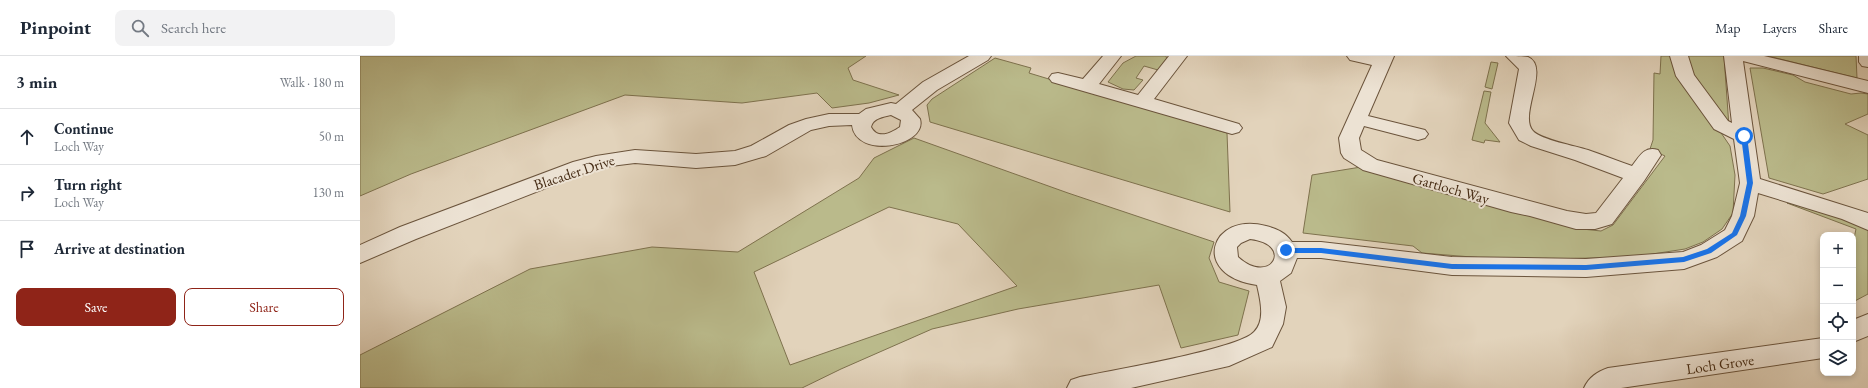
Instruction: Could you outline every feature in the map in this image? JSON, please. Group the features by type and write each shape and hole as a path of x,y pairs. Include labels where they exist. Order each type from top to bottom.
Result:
{"street":[{"path":"900,110 930,86 982,56"},
{"path":"1087,86 1112,56"},
{"path":"1142,102 1178,56"},
{"path":"1356,56 1384,59"},
{"path":"1515,56 1525,63 1528,69 1519,123 1526,136 1538,142 1582,155 1636,176"},
{"path":"1679,56 1685,76 1721,125 1744,136"},
{"path":"1286,250 1321,250 1452,266 1586,268 1684,260 1709,251 1734,235 1743,216 1750,183 1733,56"},
{"path":"1742,56 1868,87"},
{"path":"1868,56 1868,62"},
{"name":"Gartloch Way","path":"1384,59 1349,138 1351,153 1370,165 1511,205 1530,208 1568,219 1596,222 1604,219 1651,155"},
{"path":"1058,78 1232,128"},
{"path":"880,110 900,110 911,118 911,124 908,130 902,135 894,138 878,140 866,137 861,132 860,126 871,114 880,110"},
{"name":"Blacader Drive","path":"360,255 415,230 603,160 645,156 696,162 722,160 746,155 769,146 796,129 821,120 839,118 864,120"},
{"path":"1358,119 1418,134"},
{"path":"1750,183 1850,214 1868,222"},
{"path":"1258,232 1275,238 1286,250 1286,264 1281,269 1267,276 1257,277 1237,270 1226,258 1224,250 1227,243 1240,233 1258,232"},
{"path":"1080,388 1229,356 1263,340 1271,324 1274,307 1267,276"},
{"path":"1856,330 1868,324"},
{"name":"Loch Grove","path":"1596,388 1608,379 1820,348"}],"green space":[{"path":"360,56 866,56 848,68 853,80 899,95 869,103 832,108 817,93 742,103 625,95 411,174 360,196"},
{"path":"1136,56 1166,56 1167,60 1158,70 1144,66 1136,78 1143,80 1134,90 1123,89 1108,82 1123,63"},
{"path":"1661,56 1674,56 1685,80 1730,146 1735,175 1733,213 1722,229 1703,242 1685,249 1633,257 1509,260 1422,253 1413,246 1303,233 1312,175 1361,167 1582,229 1601,231 1613,225 1665,156 1650,149 1653,140 1654,73 1660,74"},
{"path":"1683,56 1724,56 1729,127 1722,123"},
{"path":"1768,56 1856,56 1857,78"},
{"path":"995,58 1031,68 1029,73 1227,133 1230,212 930,122 927,105 932,99"},
{"path":"1491,62 1498,63 1492,89 1485,87"},
{"path":"1750,68 1763,68 1793,75 1805,82 1851,94 1868,94 1868,114 1845,124 1868,135 1868,179 1823,194 1769,178"},
{"path":"1484,91 1491,92 1485,123 1500,142 1485,140 1484,143 1472,140"},
{"path":"914,138 1068,193 1214,242 1209,258 1219,282 1249,291 1238,335 1181,348 1159,285 1018,309 932,329 802,388 360,388 360,355 530,269 652,247 738,252 859,178 874,158","holes":["889,207 958,224 1017,286 790,365 754,272"]},
{"path":"1787,203 1825,211 1868,227 1868,294 1856,300 1856,229"}],"route":[{"path":"1286,250 1321,250 1452,266 1586,268 1684,260 1709,251 1734,235 1743,216 1750,183 1744,136"}]}
